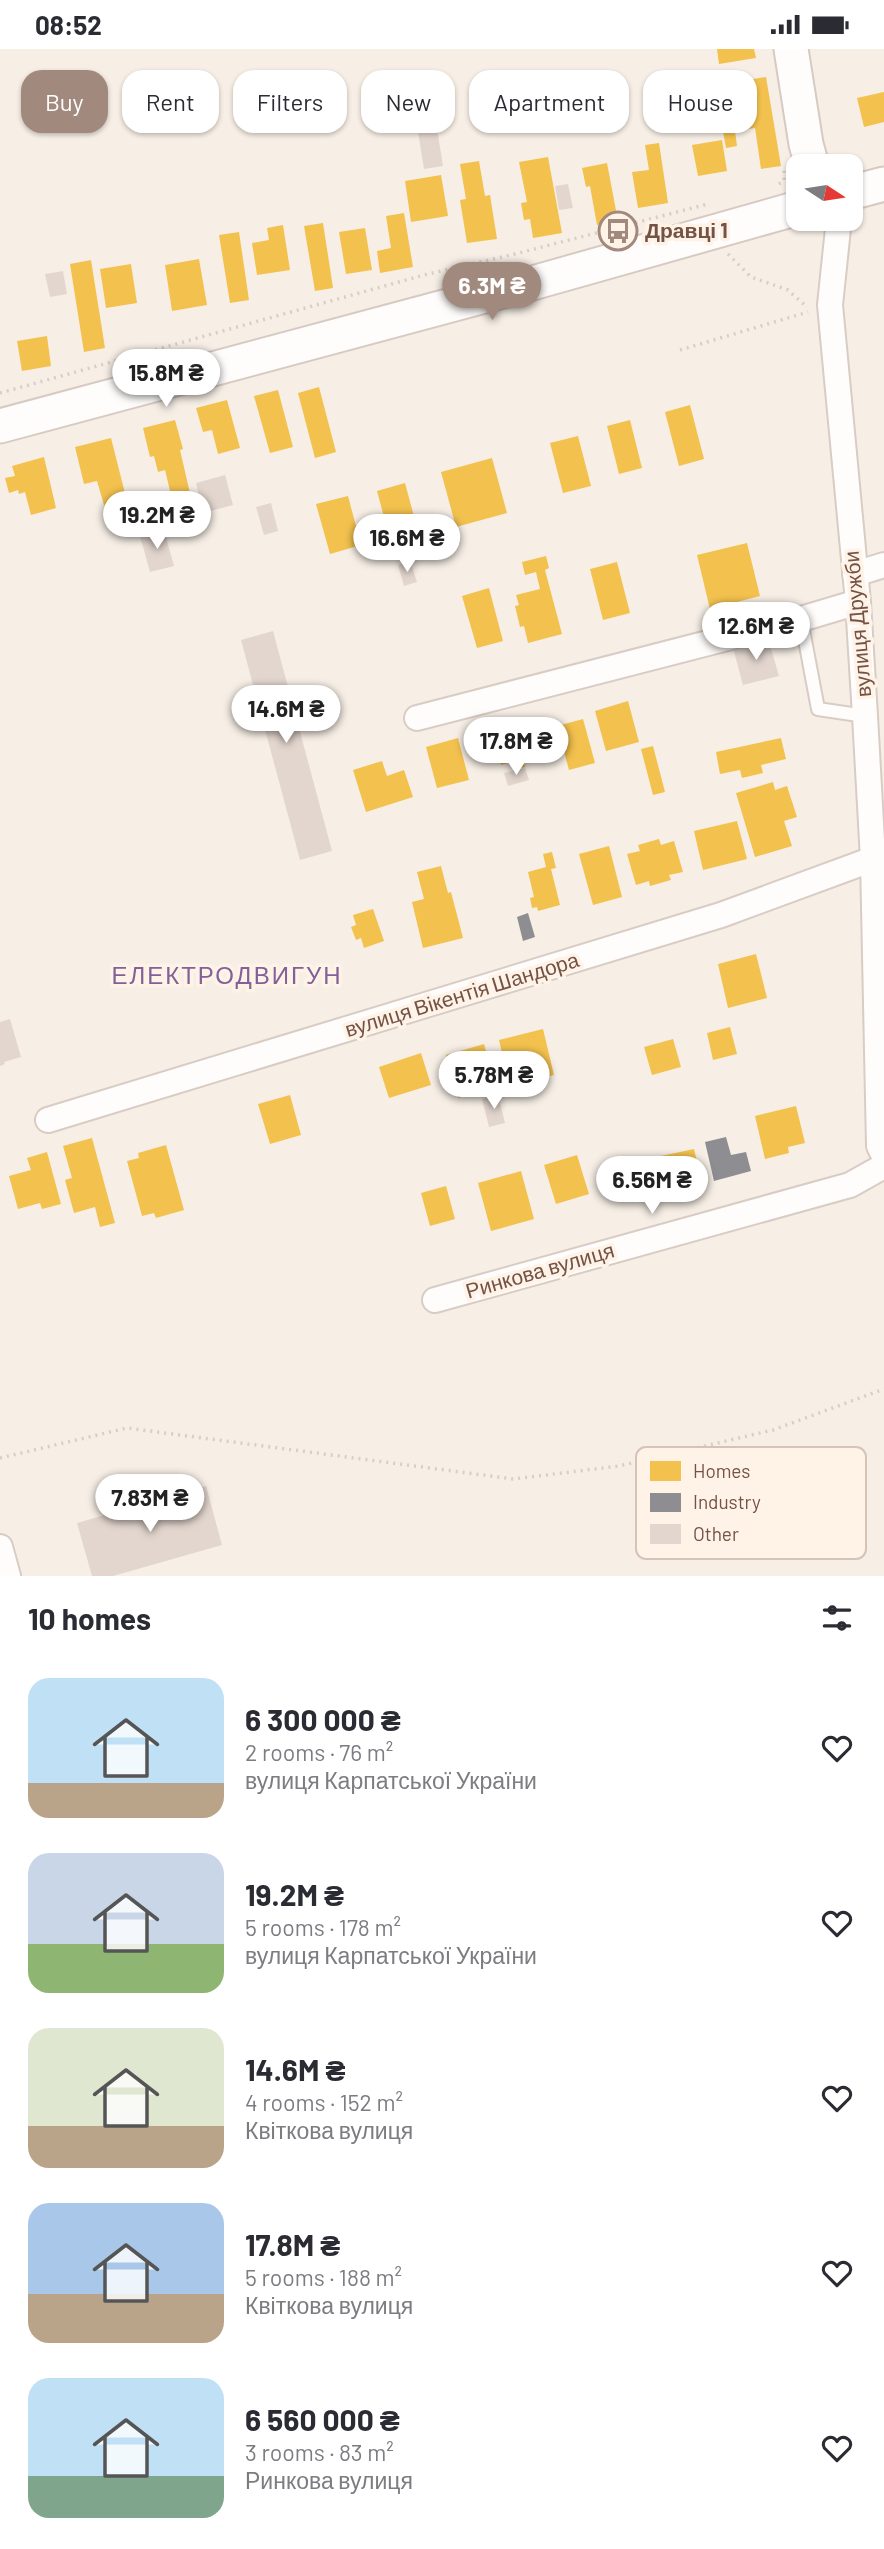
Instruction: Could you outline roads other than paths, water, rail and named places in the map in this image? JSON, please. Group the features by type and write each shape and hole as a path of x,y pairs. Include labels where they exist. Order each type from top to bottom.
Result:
{"main road":[{"path":"791,49 809,154"},
{"path":"863,190 884,184"},
{"path":"0,426 318,340 713,217 786,209"}],"street":[{"name":"вулиця Дружби","path":"838,231 830,305 859,602 865,716 878,857 880,1146 884,1156"},
{"path":"855,574 884,565"},
{"path":"417,718 859,602"},
{"name":"вулиця Вікентія Шандора","path":"48,1120 721,915 878,857"},
{"name":"Ринкова вулиця","path":"435,1300 850,1185 884,1166"},
{"path":"0,1548 8,1576"}],"lane":[{"path":"801,619 818,709 865,716"}],"place":[{"name":"Дравці 1","path":"618,231"}],"district":[{"name":"ЕЛЕКТРОДВИГУН","path":"227,976"}]}
